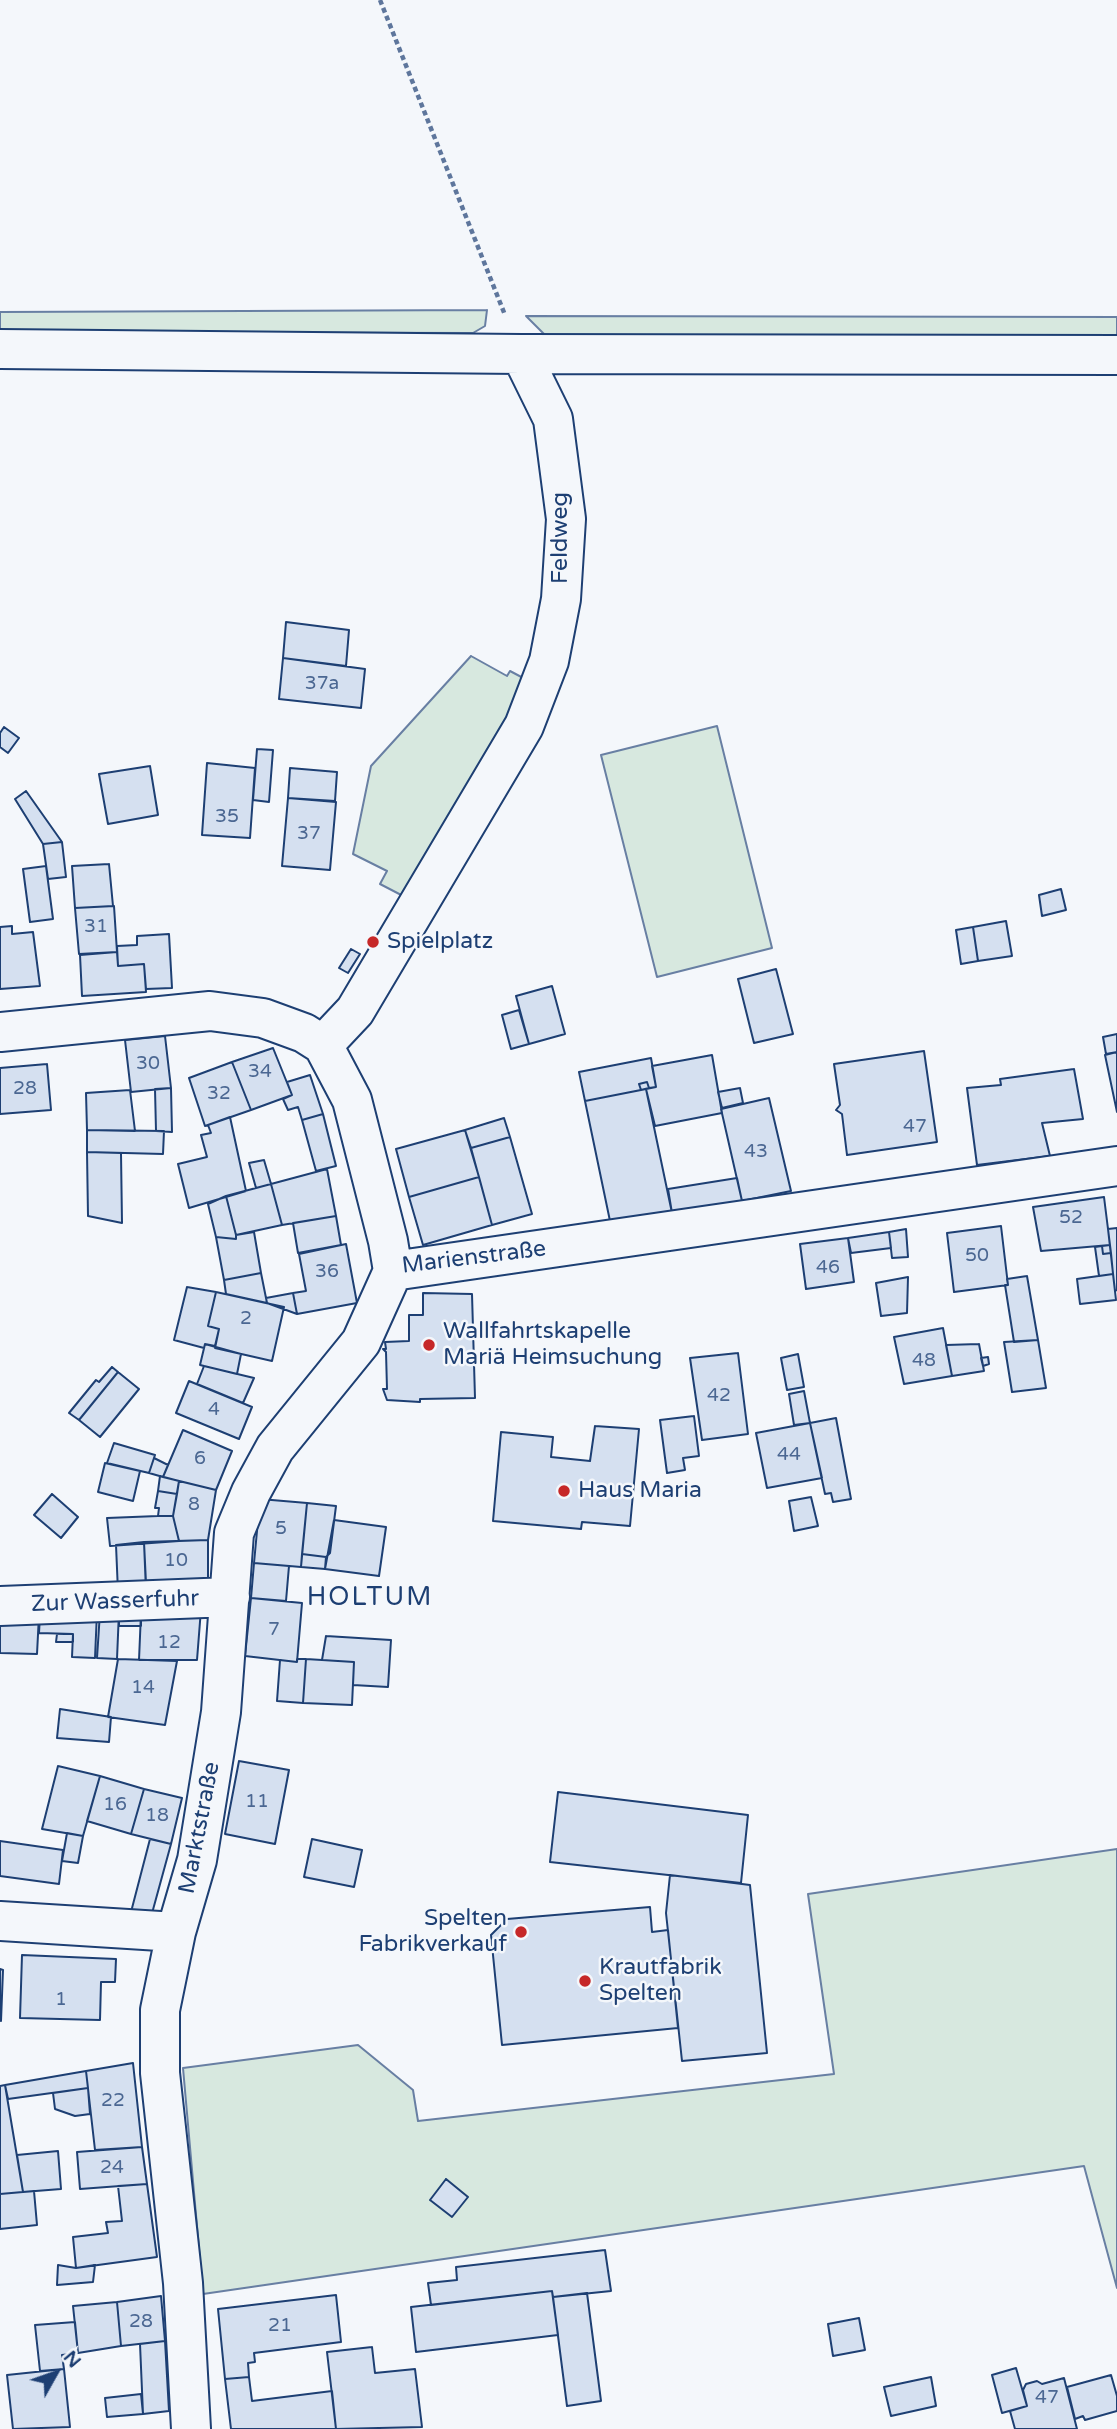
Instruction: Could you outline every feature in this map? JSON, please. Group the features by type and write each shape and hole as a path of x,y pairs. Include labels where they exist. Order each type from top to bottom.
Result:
{"street":[{"path":"0,349 521,354 1117,355"},
{"name":"Feldweg","path":"323,1045 355,1011 524,726 549,661 561,599 566,519 553,419 521,354"},
{"path":"0,1032 210,1011 263,1018 304,1033 323,1045"},
{"name":"Marienstraße","path":"323,1045 352,1100 388,1241 393,1271 1117,1166"},
{"name":"Marktstraße","path":"191,2429 183,2283 160,2073 160,2010 176,1932 197,1860 215,1752 221,1712 234,1533 251,1492 275,1448 361,1342 393,1271"},
{"name":"Zur Wasserfuhr","path":"0,1606 230,1597"},
{"path":"0,1921 176,1932"}],"path":[{"path":"380,0 521,354"}],"shaded area":[{"path":"487,310 485,326 473,333 0,332 0,312"},
{"path":"526,316 1117,317 1117,340 556,340 544,334"},
{"path":"471,656 507,676 510,671 527,680 407,898 380,884 387,871 353,854 371,766"},
{"path":"717,726 772,948 657,977 601,755"},
{"path":"1117,1849 1117,2288 1084,2166 203,2294 183,2068 358,2045 413,2090 418,2121 834,2074 808,1894"}],"building":[{"path":"286,622 349,630 346,666 283,658"},
{"path":"283,658 365,669 361,708 279,699"},
{"path":"4,727 19,738 8,753 0,747 0,733"},
{"path":"257,749 273,750 269,802 253,800"},
{"path":"207,763 255,768 250,838 202,835"},
{"path":"150,766 158,815 108,824 99,774"},
{"path":"290,768 337,772 335,801 288,798"},
{"path":"26,791 62,842 43,844 15,799"},
{"path":"288,798 336,802 330,870 282,866"},
{"path":"62,842 66,877 48,879 43,844"},
{"path":"109,864 113,906 75,908 72,866"},
{"path":"46,866 53,919 30,922 23,869"},
{"path":"1061,889 1066,910 1042,916 1039,895"},
{"path":"114,906 117,952 79,954 75,908"},
{"path":"1006,921 1012,956 978,961 973,927"},
{"path":"12,926 12,934 33,932 40,986 0,989 0,927"},
{"path":"973,927 978,961 961,964 956,930"},
{"path":"169,934 172,988 146,989 144,964 118,966 117,946 137,945 137,936"},
{"path":"351,949 360,954 348,973 339,968"},
{"path":"117,952 118,966 144,964 146,992 82,996 80,955"},
{"path":"776,969 793,1034 754,1043 738,979"},
{"path":"552,986 565,1034 529,1044 516,996"},
{"path":"519,1010 529,1044 511,1049 502,1015"},
{"path":"1117,1034 1117,1052 1106,1054 1103,1037"},
{"path":"165,1036 171,1088 131,1092 125,1040"},
{"path":"273,1048 292,1095 251,1110 232,1062"},
{"path":"924,1051 937,1142 847,1155 842,1114 836,1110 840,1105 834,1064"},
{"path":"1117,1052 1117,1112 1105,1055"},
{"path":"712,1055 722,1113 655,1126 646,1089 656,1087 652,1066"},
{"path":"651,1058 656,1087 649,1088 647,1082 639,1084 641,1090 585,1101 579,1072"},
{"path":"232,1062 251,1110 205,1126 189,1078"},
{"path":"47,1064 51,1110 0,1114 0,1068"},
{"path":"1074,1069 1083,1119 1042,1123 1050,1156 977,1165 967,1088 1001,1085 1000,1079"},
{"path":"310,1075 323,1114 302,1120 298,1107 288,1110 283,1099 292,1095 287,1082"},
{"path":"647,1082 649,1088 641,1090 639,1084"},
{"path":"171,1088 172,1132 156,1131 155,1089"},
{"path":"740,1088 743,1103 722,1108 718,1092"},
{"path":"646,1089 672,1213 610,1221 585,1101"},
{"path":"130,1090 135,1131 87,1130 86,1093"},
{"path":"769,1098 791,1191 742,1201 721,1109"},
{"path":"323,1114 336,1166 316,1171 302,1120"},
{"path":"230,1117 246,1191 189,1208 178,1164 207,1157 201,1135 211,1133 208,1125"},
{"path":"504,1118 510,1137 471,1148 465,1130"},
{"path":"87,1130 164,1131 163,1154 87,1152"},
{"path":"465,1130 479,1177 409,1197 396,1149"},
{"path":"510,1137 532,1214 492,1225 471,1148"},
{"path":"87,1152 121,1153 122,1223 88,1216"},
{"path":"264,1160 271,1184 256,1188 249,1163"},
{"path":"327,1169 336,1216 282,1225 271,1184"},
{"path":"479,1177 492,1225 423,1245 409,1197"},
{"path":"737,1178 742,1201 672,1213 668,1189"},
{"path":"271,1184 282,1225 236,1235 226,1196"},
{"path":"226,1196 236,1239 216,1237 208,1204"},
{"path":"1104,1197 1110,1245 1041,1251 1033,1207"},
{"path":"336,1216 341,1245 298,1253 293,1223"},
{"path":"1001,1226 1008,1285 954,1292 947,1233"},
{"path":"1117,1228 1117,1290 1115,1291 1108,1229"},
{"path":"906,1229 908,1257 892,1258 889,1232"},
{"path":"254,1232 261,1273 224,1280 216,1237 236,1239 236,1235"},
{"path":"889,1232 891,1248 851,1253 848,1238"},
{"path":"848,1238 854,1282 806,1289 800,1244"},
{"path":"346,1244 357,1303 297,1314 293,1293 306,1291 299,1254"},
{"path":"1110,1245 1111,1253 1103,1254 1102,1246"},
{"path":"1102,1246 1103,1254 1111,1253 1113,1274 1099,1276 1095,1247"},
{"path":"261,1273 267,1303 226,1294 224,1280"},
{"path":"1113,1274 1116,1300 1080,1304 1077,1279"},
{"path":"1027,1276 1038,1340 1014,1342 1005,1285 1008,1285 1007,1279"},
{"path":"908,1277 907,1313 881,1316 876,1283"},
{"path":"187,1287 216,1292 208,1326 219,1329 215,1346 205,1344 204,1348 174,1340"},
{"path":"216,1292 284,1307 272,1361 215,1348 219,1329 208,1326"},
{"path":"293,1293 297,1314 267,1303 266,1298"},
{"name":"Wallfahrtskapelle Mariä Heimsuchung","path":"423,1293 472,1294 475,1398 420,1399 420,1402 387,1400 383,1389 387,1389 386,1352 383,1349 386,1349 385,1342 409,1341 409,1315 423,1315"},
{"path":"943,1328 952,1376 904,1384 894,1337"},
{"path":"1038,1340 1046,1388 1012,1392 1004,1342"},
{"path":"205,1344 241,1354 237,1374 200,1365"},
{"path":"979,1344 984,1371 952,1376 946,1345"},
{"path":"738,1353 748,1434 702,1440 690,1358"},
{"path":"798,1354 804,1387 787,1390 781,1358"},
{"path":"988,1357 989,1364 983,1366 981,1358"},
{"path":"204,1366 254,1378 243,1403 197,1384"},
{"path":"112,1367 118,1372 79,1420 69,1413 96,1380 99,1382"},
{"path":"118,1372 139,1389 100,1437 79,1420"},
{"path":"189,1381 252,1407 239,1439 176,1413"},
{"path":"804,1391 810,1423 794,1425 789,1394"},
{"path":"694,1416 699,1456 683,1458 685,1470 667,1473 660,1420"},
{"path":"836,1418 851,1499 833,1502 831,1493 825,1494 810,1423"},
{"path":"810,1423 822,1478 767,1488 756,1433"},
{"name":"Haus Maria","path":"595,1426 639,1429 630,1526 582,1522 581,1529 493,1521 501,1432 553,1437 551,1457 590,1461"},
{"path":"183,1430 232,1451 216,1490 163,1477"},
{"path":"114,1443 155,1455 149,1473 107,1463"},
{"path":"154,1458 168,1465 163,1477 149,1473"},
{"path":"105,1463 140,1471 133,1501 98,1492"},
{"path":"160,1476 179,1481 177,1494 158,1491"},
{"path":"179,1481 216,1490 208,1540 179,1541 173,1516"},
{"path":"158,1491 177,1494 173,1516 158,1516 159,1508 155,1508"},
{"path":"52,1494 78,1517 61,1538 34,1515"},
{"path":"811,1497 818,1526 794,1531 789,1501"},
{"path":"260,1499 307,1503 301,1567 254,1563"},
{"path":"307,1503 336,1506 330,1553 326,1557 302,1554"},
{"path":"173,1516 179,1541 110,1546 107,1518"},
{"path":"334,1520 386,1527 379,1576 325,1569"},
{"path":"208,1540 208,1581 146,1583 144,1542"},
{"path":"144,1542 146,1591 118,1592 116,1545"},
{"path":"302,1554 326,1557 325,1569 301,1567"},
{"path":"254,1563 289,1566 286,1601 251,1598"},
{"path":"251,1598 302,1603 297,1662 245,1656"},
{"path":"201,1609 197,1660 139,1660 141,1613"},
{"path":"141,1610 141,1626 119,1626 119,1611"},
{"path":"119,1611 117,1659 97,1658 100,1612"},
{"path":"97,1612 95,1658 72,1657 73,1634 39,1633 40,1615"},
{"path":"39,1615 37,1654 0,1653 0,1616"},
{"path":"57,1634 73,1634 73,1642 56,1642"},
{"path":"326,1636 391,1640 388,1687 353,1685 354,1662 322,1660"},
{"path":"118,1659 177,1661 165,1725 108,1717"},
{"path":"297,1659 306,1659 303,1703 277,1701 280,1660 297,1662"},
{"path":"306,1659 354,1662 352,1705 303,1703"},
{"path":"60,1709 111,1717 109,1742 57,1738"},
{"path":"239,1761 289,1770 275,1844 225,1834"},
{"path":"58,1766 100,1776 83,1836 42,1829"},
{"path":"100,1776 144,1789 131,1834 87,1821"},
{"path":"144,1789 182,1798 171,1844 131,1834"},
{"path":"558,1792 748,1815 741,1883 550,1862"},
{"path":"67,1833 83,1836 78,1863 62,1861"},
{"path":"150,1839 171,1844 151,1917 131,1912"},
{"path":"312,1839 362,1850 354,1887 304,1877"},
{"path":"0,1841 63,1850 59,1884 0,1876"},
{"path":"670,1875 750,1885 767,2053 682,2061 666,1913"},
{"name":"Krautfabrik Spelten","path":"650,1907 652,1932 668,1930 678,2028 502,2045 491,1935 507,1919"},
{"path":"22,1955 116,1959 115,1982 101,1982 100,2020 20,2018"},
{"path":"0,1969 3,1970 1,2021 0,2020"},
{"path":"133,2063 142,2147 95,2150 86,2071"},
{"path":"86,2071 88,2088 8,2099 5,2085"},
{"path":"5,2085 23,2192 0,2194 0,2086"},
{"path":"88,2088 90,2114 75,2116 55,2109 53,2093"},
{"path":"142,2147 147,2184 80,2189 77,2152"},
{"path":"58,2151 61,2189 23,2192 17,2155"},
{"path":"446,2179 468,2197 452,2217 430,2200"},
{"path":"147,2184 157,2257 76,2268 73,2237 108,2233 106,2222 122,2221 118,2186"},
{"path":"34,2191 37,2225 0,2229 0,2194"},
{"path":"605,2250 611,2291 553,2297 552,2291 431,2305 428,2283 457,2280 456,2267"},
{"path":"58,2265 76,2268 95,2265 93,2282 57,2285"},
{"path":"552,2291 558,2335 416,2352 411,2307"},
{"path":"587,2293 601,2401 567,2406 553,2297"},
{"path":"336,2295 341,2342 254,2353 255,2362 248,2363 249,2377 225,2379 218,2309"},
{"path":"161,2296 165,2341 121,2346 117,2302"},
{"path":"117,2302 121,2346 78,2353 73,2306"},
{"path":"859,2318 865,2350 833,2356 828,2324"},
{"path":"75,2322 78,2353 62,2355 64,2369 40,2371 35,2325"},
{"path":"165,2341 169,2411 143,2414 140,2344"},
{"path":"372,2347 375,2373 415,2369 422,2427 336,2429 327,2352"},
{"path":"1016,2368 1027,2406 1002,2413 992,2375"},
{"path":"64,2369 70,2427 13,2429 7,2375"},
{"path":"1111,2375 1117,2396 1117,2411 1085,2420 1083,2416 1075,2419 1067,2387"},
{"path":"249,2377 252,2401 332,2391 336,2429 231,2429 225,2379"},
{"path":"931,2377 936,2406 891,2416 884,2387"},
{"path":"1064,2378 1077,2429 1015,2429 1010,2411 1027,2406 1023,2390 1026,2384 1037,2381 1042,2384"},
{"path":"141,2394 143,2414 107,2417 105,2398"}],"place":[{"name":"Spielplatz","path":"373,942"},
{"name":"Wallfahrtskapelle Mariä Heimsuchung","path":"429,1345"},
{"name":"Haus Maria","path":"564,1491"},
{"name":"Spelten Fabrikverkauf","path":"521,1932"},
{"name":"Krautfabrik Spelten","path":"585,1981"}],"district":[{"name":"HOLTUM","path":"370,1598"}]}
